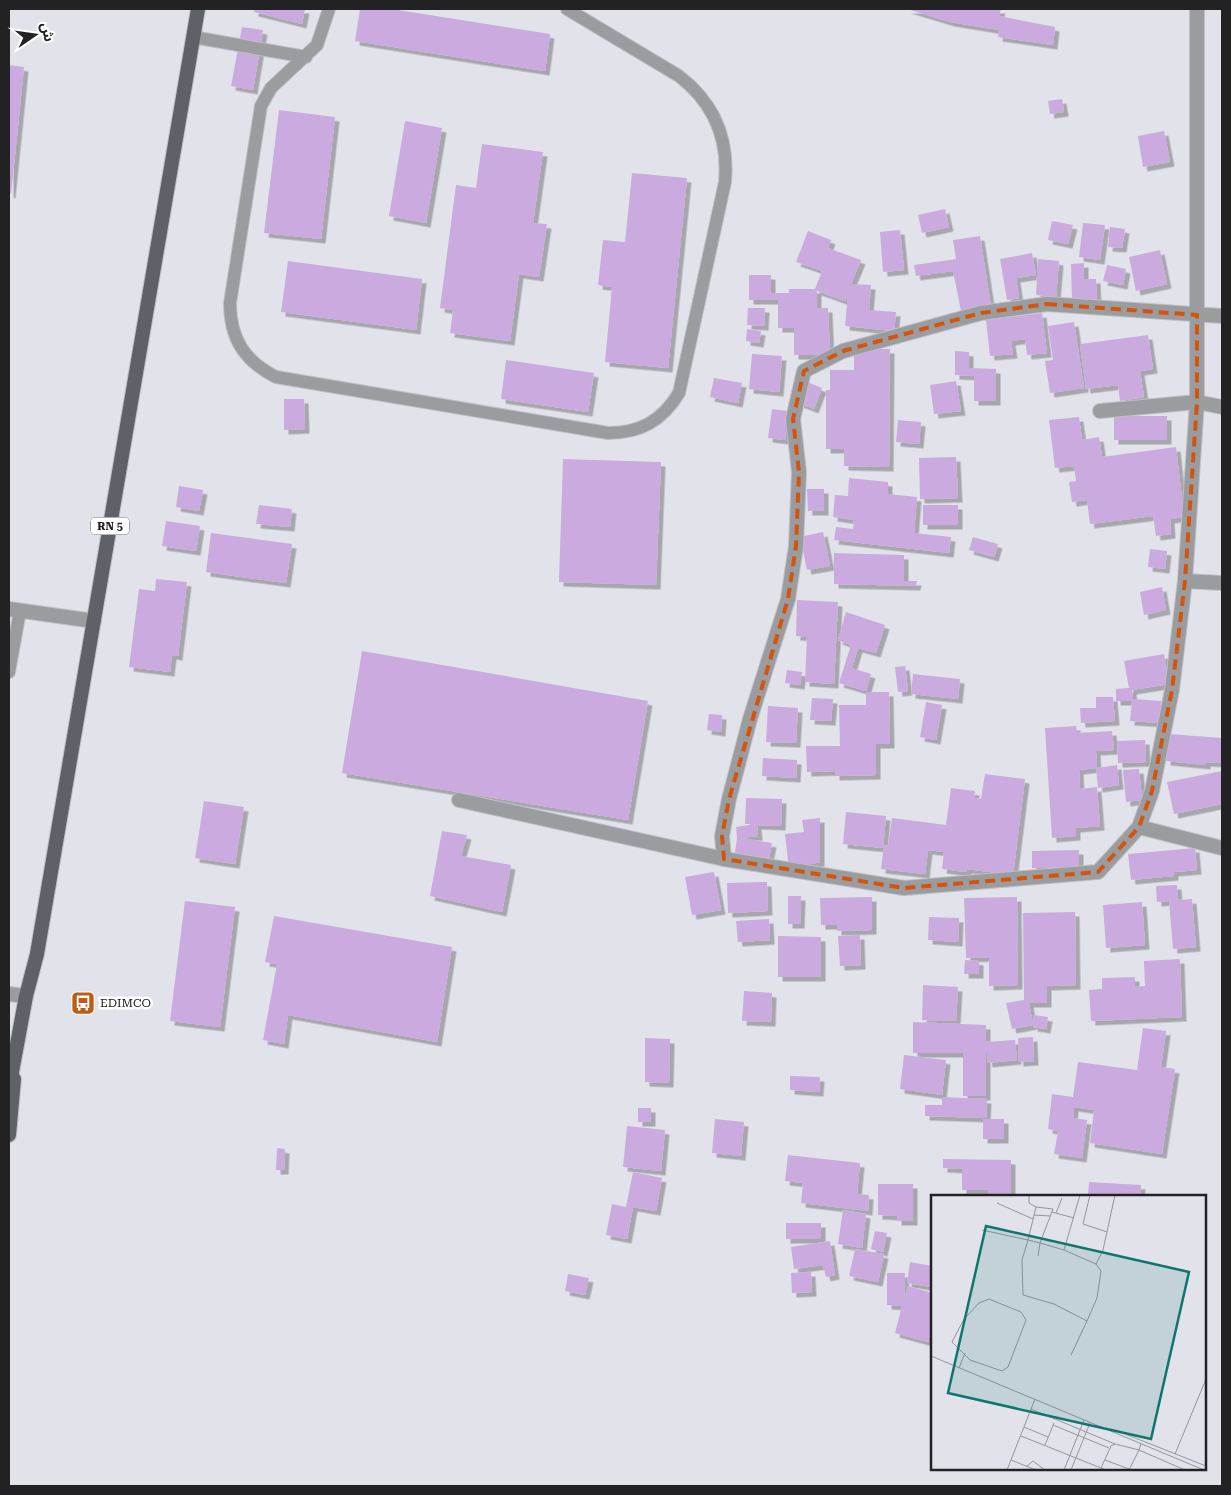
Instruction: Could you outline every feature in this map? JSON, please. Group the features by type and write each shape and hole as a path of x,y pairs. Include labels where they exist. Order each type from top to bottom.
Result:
{"main road":[{"name":"RN 5","path":"9,1088 13,1042 37,954 198,9"},
{"name":"RN 5","path":"9,1135 13,1042"}],"street":[{"path":"459,800 724,859 904,888 1098,872 1139,827 1152,791 1172,690 1185,581 1197,402 1197,9"},
{"path":"724,859 722,836 729,799 750,719 788,599 796,546 799,472 793,419 804,371 843,350 981,313 1038,305 1100,307 1197,316 1222,316"},
{"path":"1100,411 1197,402 1222,407"},
{"path":"1185,581 1222,583"},
{"path":"15,610 94,621"},
{"path":"1139,827 1222,848"},
{"path":"9,994 26,996"}],"lane":[{"path":"329,9 321,38 306,57 271,88 261,106 230,303 232,329 244,353 264,371 276,377 608,433 637,431 662,416 671,406 683,380 725,182 726,152 723,136 711,108 691,85 567,9"},
{"path":"193,37 306,57"},
{"path":"9,672 15,610"}],"highlighted area":[{"path":"1047,304 1197,315 1197,402 1185,581 1172,690 1152,791 1139,827 1098,872 904,888 724,859 722,836 729,799 788,599 796,546 799,472 793,419 804,371 843,351 981,313"}],"building":[{"path":"254,9 305,9 302,24 254,12"},
{"path":"360,9 392,9 550,34 545,71 355,41"},
{"path":"907,9 1001,9 999,16 1055,27 1053,45 998,37 999,30 950,22"},
{"path":"242,27 263,30 253,90 231,86"},
{"path":"9,65 24,67 11,194 9,193"},
{"path":"1062,99 1064,112 1050,114 1048,101"},
{"path":"279,110 335,117 321,239 264,233"},
{"path":"405,121 442,128 426,223 389,216"},
{"path":"1164,131 1170,162 1143,167 1138,136"},
{"path":"482,144 543,152 533,223 547,224 539,277 519,274 510,341 450,333 453,310 440,308 456,185 476,188"},
{"path":"632,173 687,178 668,368 605,362 612,287 598,285 603,240 625,242"},
{"path":"945,209 949,227 922,233 918,215"},
{"path":"1052,221 1073,225 1068,244 1048,240"},
{"path":"1083,223 1105,225 1100,260 1079,257"},
{"path":"1110,227 1125,229 1122,248 1108,247"},
{"path":"900,230 904,270 883,272 880,232"},
{"path":"808,231 831,240 828,248 861,260 851,284 871,285 869,310 896,312 894,331 845,326 848,293 845,301 817,291 817,308 828,308 830,355 794,355 794,328 778,328 778,300 749,300 749,275 771,275 771,293 789,293 789,289 815,289 822,271 796,262"},
{"path":"980,236 991,307 961,311 953,271 916,276 914,265 956,259 953,240"},
{"path":"1160,250 1167,284 1136,291 1129,257"},
{"path":"1032,253 1036,275 1016,278 1019,298 1007,300 1000,259"},
{"path":"1038,259 1059,261 1056,297 1036,295"},
{"path":"288,261 422,279 416,330 281,312"},
{"path":"1084,263 1084,279 1096,279 1097,301 1072,302 1071,264"},
{"path":"1107,265 1126,269 1123,285 1103,281"},
{"path":"748,308 765,308 764,326 747,325"},
{"path":"1042,313 1047,353 1027,355 1025,339 1011,341 1013,354 990,356 986,320"},
{"path":"1074,322 1084,388 1050,393 1045,361 1053,360 1048,326"},
{"path":"747,329 761,331 759,343 746,341"},
{"path":"1148,335 1153,369 1140,371 1144,397 1120,401 1118,385 1086,389 1080,344"},
{"path":"854,349 890,349 889,467 844,466 844,449 826,449 826,390 830,390 830,370 854,370"},
{"path":"955,351 969,352 969,368 996,369 996,401 974,401 974,376 955,375"},
{"path":"752,354 782,356 779,392 749,389"},
{"path":"506,360 594,373 588,412 501,399"},
{"path":"714,378 742,383 738,403 710,397"},
{"path":"956,381 961,411 934,414 930,385"},
{"path":"807,382 822,388 814,409 799,403"},
{"path":"284,399 304,399 305,429 284,430"},
{"path":"772,409 788,411 785,440 768,438"},
{"path":"1114,416 1167,416 1167,440 1114,440"},
{"path":"1079,417 1082,440 1099,437 1102,457 1176,447 1184,517 1170,519 1171,534 1156,536 1153,516 1090,524 1087,500 1072,502 1069,482 1076,481 1074,466 1055,468 1049,420"},
{"path":"898,420 921,422 919,444 896,442"},
{"path":"956,457 958,498 920,499 919,458"},
{"path":"563,459 661,462 656,585 559,582"},
{"path":"849,478 888,482 888,494 917,497 914,533 951,537 949,553 834,540 836,527 853,529 854,520 833,517 835,495 848,496"},
{"path":"179,486 203,490 199,511 176,507"},
{"path":"807,489 824,489 824,511 808,511"},
{"path":"259,505 292,509 290,527 256,524"},
{"path":"923,505 958,505 958,525 923,525"},
{"path":"166,521 200,526 196,551 162,546"},
{"path":"823,532 830,566 807,570 800,537"},
{"path":"211,533 292,544 286,583 206,572"},
{"path":"973,537 998,544 994,557 969,550"},
{"path":"1150,549 1167,551 1165,569 1148,567"},
{"path":"834,553 904,555 904,581 917,581 916,586 834,584"},
{"path":"156,579 187,582 178,656 172,655 170,672 129,667 139,589 155,591"},
{"path":"1162,587 1166,610 1144,615 1140,592"},
{"path":"797,600 838,602 834,684 805,682 807,637 796,636"},
{"path":"846,612 885,625 876,653 858,648 852,668 871,674 866,691 839,683 851,645 838,640"},
{"path":"362,651 648,701 628,820 342,773"},
{"path":"1164,654 1169,684 1132,690 1133,699 1161,701 1160,723 1130,721 1132,701 1116,701 1116,689 1129,688 1124,661"},
{"path":"905,666 908,691 898,692 895,667"},
{"path":"787,670 802,672 800,685 785,683"},
{"path":"913,674 960,679 958,699 911,694"},
{"path":"866,692 889,692 890,744 876,744 876,775 835,776 835,771 807,772 806,746 840,746 839,705 866,705"},
{"path":"1096,697 1113,697 1115,721 1081,723 1080,708 1096,708"},
{"path":"812,698 833,699 831,721 810,720"},
{"path":"926,702 942,705 936,740 920,737"},
{"path":"768,706 798,708 796,743 766,742"},
{"path":"709,714 722,715 721,732 707,730"},
{"path":"1076,726 1077,733 1112,731 1114,750 1096,751 1097,768 1117,765 1119,785 1098,788 1096,768 1079,770 1080,789 1097,787 1100,826 1076,828 1076,836 1052,838 1045,728"},
{"path":"1169,734 1222,738 1222,763 1206,762 1206,765 1166,761"},
{"path":"1145,740 1146,762 1118,763 1117,741"},
{"path":"763,758 797,760 796,778 762,776"},
{"path":"1139,769 1142,800 1126,802 1123,770"},
{"path":"1222,771 1222,804 1174,814 1167,782"},
{"path":"985,774 1025,779 1013,875 967,869 967,872 942,869 944,852 928,850 925,874 881,869 884,845 888,846 892,818 946,825 951,788 975,791 974,798 981,799"},
{"path":"746,798 782,799 781,826 757,825 758,836 741,838 772,843 769,858 735,853 736,827 755,824 745,824"},
{"path":"204,801 244,807 235,864 195,858"},
{"path":"846,812 886,816 883,848 843,844"},
{"path":"820,818 820,862 789,869 785,834 804,832 802,820"},
{"path":"442,831 467,835 461,856 511,865 502,912 430,896"},
{"path":"1195,848 1197,870 1174,872 1174,876 1131,880 1128,854"},
{"path":"1079,850 1079,867 1032,868 1032,851"},
{"path":"714,872 721,910 692,915 685,877"},
{"path":"767,882 768,911 728,913 727,883"},
{"path":"1177,885 1178,900 1192,899 1196,947 1173,949 1169,901 1157,902 1156,886"},
{"path":"788,896 801,896 800,924 788,924"},
{"path":"872,897 872,930 837,931 837,925 821,925 820,898"},
{"path":"1017,897 1018,985 989,986 989,957 966,958 964,898"},
{"path":"185,901 235,907 220,1027 170,1021"},
{"path":"1142,902 1145,945 1106,948 1103,905"},
{"path":"1075,912 1076,985 1047,986 1047,1003 1029,1003 1033,1025 1012,1029 1006,1003 1024,1000 1023,913"},
{"path":"274,916 452,947 437,1042 288,1015 284,1044 263,1040 277,964 265,962"},
{"path":"929,917 959,918 958,942 928,940"},
{"path":"769,919 770,940 738,942 736,921"},
{"path":"860,935 861,965 840,966 838,936"},
{"path":"778,936 821,937 821,977 778,977"},
{"path":"1180,959 1182,1017 1091,1021 1089,990 1102,989 1102,978 1135,977 1135,987 1145,986 1144,961"},
{"path":"965,960 979,961 979,974 964,974"},
{"path":"923,985 958,987 956,1021 922,1020"},
{"path":"744,991 772,993 771,1022 742,1021"},
{"path":"1034,1015 1048,1017 1046,1029 1033,1027"},
{"path":"913,1022 986,1025 986,1042 1015,1040 1017,1060 988,1063 986,1044 986,1096 963,1096 963,1053 913,1053"},
{"path":"1143,1028 1166,1031 1161,1067 1175,1069 1162,1154 1090,1143 1094,1110 1074,1107 1073,1118 1087,1120 1082,1158 1054,1154 1058,1131 1048,1129 1052,1094 1073,1097 1078,1062 1137,1070"},
{"path":"1033,1037 1034,1061 1019,1062 1018,1038"},
{"path":"645,1038 670,1039 669,1083 645,1082"},
{"path":"904,1055 946,1060 942,1095 900,1089"},
{"path":"790,1076 820,1077 819,1092 790,1090"},
{"path":"942,1097 987,1099 986,1118 925,1116 925,1105 942,1105"},
{"path":"638,1108 651,1108 651,1122 638,1122"},
{"path":"715,1119 744,1122 741,1156 712,1153"},
{"path":"983,1119 1004,1119 1004,1139 983,1139"},
{"path":"627,1126 665,1130 661,1171 623,1167"},
{"path":"277,1148 285,1149 284,1170 276,1170"},
{"path":"788,1155 860,1163 857,1194 869,1195 868,1211 801,1203 803,1183 785,1181"},
{"path":"943,1159 1011,1160 1011,1195 988,1195 988,1190 962,1190 962,1169 943,1168"},
{"path":"633,1172 662,1178 656,1211 633,1207 627,1239 606,1235 612,1204 626,1207"},
{"path":"1089,1182 1141,1185 1140,1195 1088,1195"},
{"path":"878,1184 913,1184 913,1221 897,1221 897,1216 878,1215"},
{"path":"843,1210 866,1214 862,1248 838,1244"},
{"path":"786,1223 821,1223 821,1239 786,1239"},
{"path":"875,1231 887,1233 883,1252 871,1249"},
{"path":"830,1241 835,1275 826,1277 823,1265 794,1269 791,1247"},
{"path":"855,1249 884,1254 878,1282 849,1276"},
{"path":"910,1262 931,1266 931,1287 907,1283"},
{"path":"811,1272 812,1292 792,1293 791,1273"},
{"path":"887,1273 905,1273 904,1299 908,1286 931,1293 931,1331 928,1342 895,1333 902,1306 887,1305"},
{"path":"568,1274 589,1278 585,1295 565,1291"}],"place":[{"name":"EDIMCO","path":"83,1003"}]}
